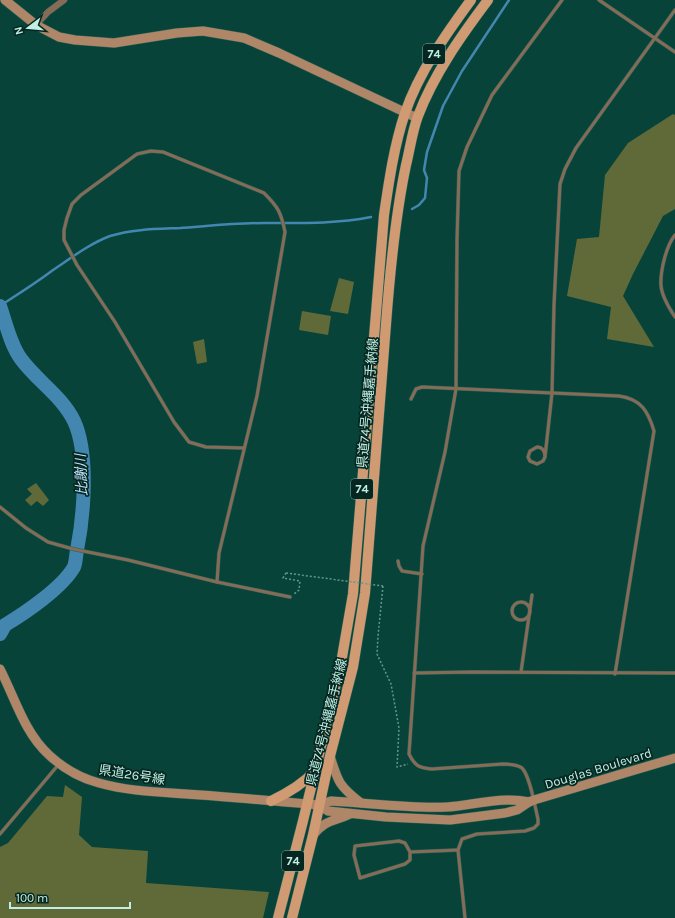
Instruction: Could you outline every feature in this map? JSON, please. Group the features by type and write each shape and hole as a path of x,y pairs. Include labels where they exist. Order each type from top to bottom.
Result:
{"main road":[{"name":"県道74号沖縄嘉手納線","path":"307,804 341,663 353,594 384,215 390,171 406,112 412,96 432,58 452,26 472,0"},
{"name":"県道74号沖縄嘉手納線","path":"292,918 313,835 330,756 353,667 365,593 389,289 398,207 411,140 417,118 427,95 463,34 488,0"},
{"path":"271,801 299,786 315,770"},
{"name":"74","path":"278,918 307,804"}],"street":[{"path":"5,0 36,25 59,37 114,43 177,33 204,31 244,38 417,118"},
{"path":"36,25 48,12 64,0"},
{"name":"県道26号線","path":"0,668 23,718 39,745 59,764 79,776 111,786 319,804"},
{"path":"330,756 340,785 361,803"},
{"name":"Douglas Boulevard","path":"319,804 328,811 386,817 450,820 505,813 517,810 531,801 675,758"},
{"name":"Douglas Boulevard","path":"319,804 331,801 415,807 448,807 515,799 531,801"},
{"name":"Douglas Boulevard","path":"313,835 319,827 326,822 342,818 351,813"}],"lane":[{"path":"465,918 458,850 462,839 477,834 525,831 534,828 538,824 538,819 531,801 527,775 521,767 512,764 503,764 432,769 422,768 414,763 409,754 423,546 445,452 456,389 459,171 467,147 492,94 562,0"},
{"path":"599,0 675,52"},
{"path":"545,457 545,452 542,448 537,447 530,451 528,457 530,461 537,464 544,461 545,457 552,393 554,305 560,184 565,169 576,148 675,10"},
{"path":"217,582 219,552 257,396 285,232 282,216 276,205 264,193 163,152 151,151 137,154 80,195 72,204 64,230 64,240 77,265 115,322 174,422 189,442 206,447 244,448"},
{"path":"675,235 667,251 661,277 661,286 664,298 675,317"},
{"path":"411,399 416,389 422,387 619,396 634,399 642,406 650,418 654,431 615,674"},
{"path":"0,507 26,528 48,542 217,582 290,596"},
{"path":"398,561 402,570 422,574"},
{"path":"521,672 532,595"},
{"path":"517,602 524,602 528,605 530,612 528,617 521,620 513,616 512,610 517,602"},
{"path":"414,673 675,673"},
{"path":"0,834 59,764"},
{"path":"399,841 405,843 410,852 410,860 406,864 360,878 354,855 355,846 399,841"},
{"path":"410,852 458,850"}],"path":[{"path":"290,596 300,590 300,581 283,578 286,574 383,586 377,654 391,684 399,728 397,767 414,763"}],"green space":[{"path":"673,114 675,115 675,209 663,216 623,296 654,347 607,339 611,307 567,296 577,239 599,237 605,175 628,143"},
{"path":"339,278 354,282 348,314 330,311"},
{"path":"302,311 331,316 328,335 299,330"},
{"path":"204,339 207,362 197,364 193,342"},
{"path":"36,483 49,500 43,506 37,501 31,506 25,500 32,494 27,489"},
{"path":"65,785 82,797 79,835 92,847 148,851 146,883 269,892 263,918 0,918 0,847 8,843 47,796 63,797"}],"waterway":[{"path":"412,209 419,205 425,198 427,178 424,170 427,152 443,106 462,71 509,0"},
{"path":"0,306 87,247 110,236 145,230 254,223 331,222 371,217"},
{"name":"比謝川","path":"0,306 11,340 17,353 27,367 63,404 74,421 79,434 82,450 84,484 82,520 74,567 61,583 52,591 23,614 5,625 0,634"}]}
